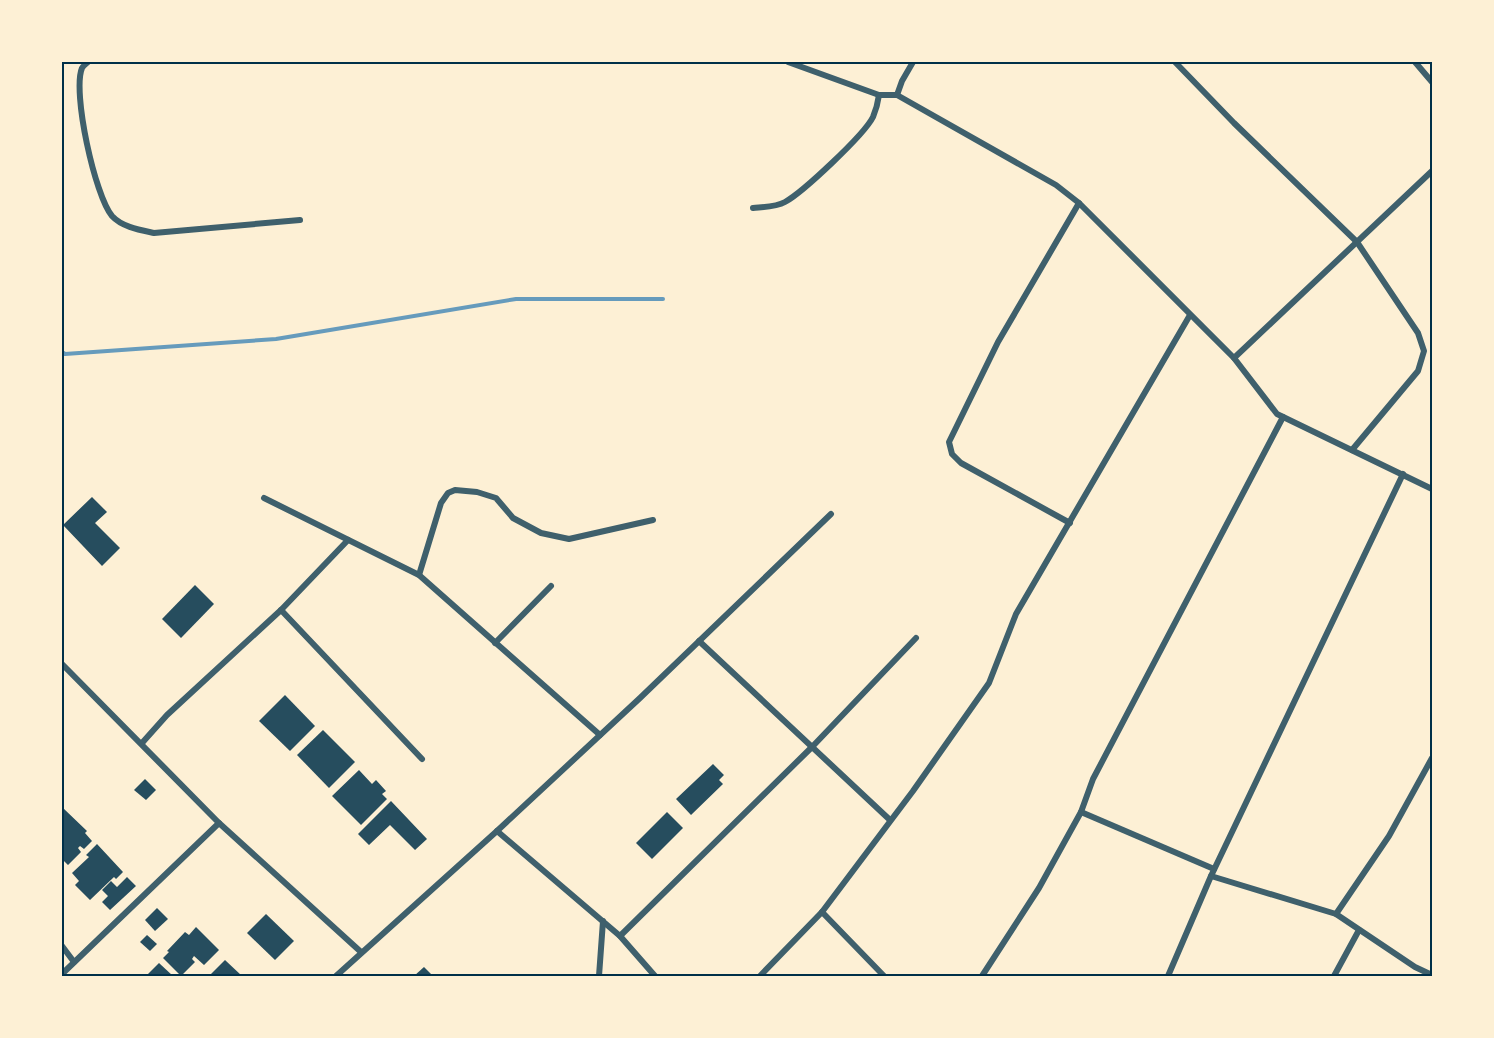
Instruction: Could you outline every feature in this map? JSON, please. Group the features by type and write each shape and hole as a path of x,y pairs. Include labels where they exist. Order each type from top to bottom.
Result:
{"street":[{"path":"88,62 82,68 80,85 83,124 98,188 112,216 132,228 154,233 300,220"},
{"path":"788,62 879,95 897,95 1056,185 1079,203 1234,358 1277,414 1432,489"},
{"path":"897,95 913,62"},
{"path":"1174,62 1357,242 1418,333 1424,351 1418,371 1352,450"},
{"path":"1415,62 1432,81"},
{"path":"753,208 778,205 787,201 820,174 866,128 873,118 879,95"},
{"path":"1234,358 1432,171"},
{"path":"1070,523 961,463 952,454 949,442 998,342 1079,203"},
{"path":"760,976 822,912 989,683 1016,614 1190,315"},
{"path":"982,976 1039,888 1081,812 1093,778 1283,417"},
{"path":"1168,976 1213,873 1403,474"},
{"path":"419,575 441,503 448,493 455,490 477,492 496,498 513,518 541,533 569,539 653,520"},
{"path":"264,498 419,575 600,735"},
{"path":"336,976 600,735 831,514"},
{"path":"142,743 167,715 281,610 348,540"},
{"path":"495,643 551,586"},
{"path":"281,610 422,759"},
{"path":"620,936 812,747 916,638"},
{"path":"699,641 890,820"},
{"path":"62,664 219,823 361,952"},
{"path":"1336,914 1389,836 1432,758"},
{"path":"1081,812 1213,873 1336,914 1415,967 1432,975"},
{"path":"62,974 219,823"},
{"path":"497,831 620,936 655,976"},
{"path":"822,912 884,976"},
{"path":"599,976 603,921"},
{"path":"1334,976 1359,930"},
{"path":"62,946 74,962"}],"building":[{"path":"92,497 107,512 95,523 120,548 102,566 63,525"},
{"path":"195,585 214,604 181,638 162,619"},
{"path":"285,695 315,726 290,751 259,721"},
{"path":"323,730 355,762 329,788 297,755"},
{"path":"713,764 724,775 719,780 723,784 691,815 676,799"},
{"path":"359,770 372,784 376,780 386,791 382,794 387,799 361,825 332,796"},
{"path":"145,779 156,790 146,800 134,790"},
{"path":"391,801 427,839 415,850 390,825 369,845 358,834"},
{"path":"63,808 87,831 85,833 92,841 84,849 80,846 78,848 81,852 68,865 62,859"},
{"path":"667,812 683,828 652,859 636,843"},
{"path":"97,844 123,872 116,879 114,877 90,900 75,885 79,881 72,873 89,857 86,855"},
{"path":"127,877 136,886 110,910 102,902 108,896 102,890 111,881 117,887"},
{"path":"157,908 168,919 155,931 145,920"},
{"path":"266,914 294,941 275,960 247,933"},
{"path":"196,927 219,950 204,965 194,956 192,959 195,962 181,976 163,958 185,932 189,935"},
{"path":"147,935 157,944 150,951 140,942"},
{"path":"225,960 242,976 214,976 211,974"},
{"path":"159,963 173,976 146,976"},
{"path":"424,967 433,976 414,976"}],"waterway":[{"path":"62,352 65,354 276,339 516,299 663,299"}]}
